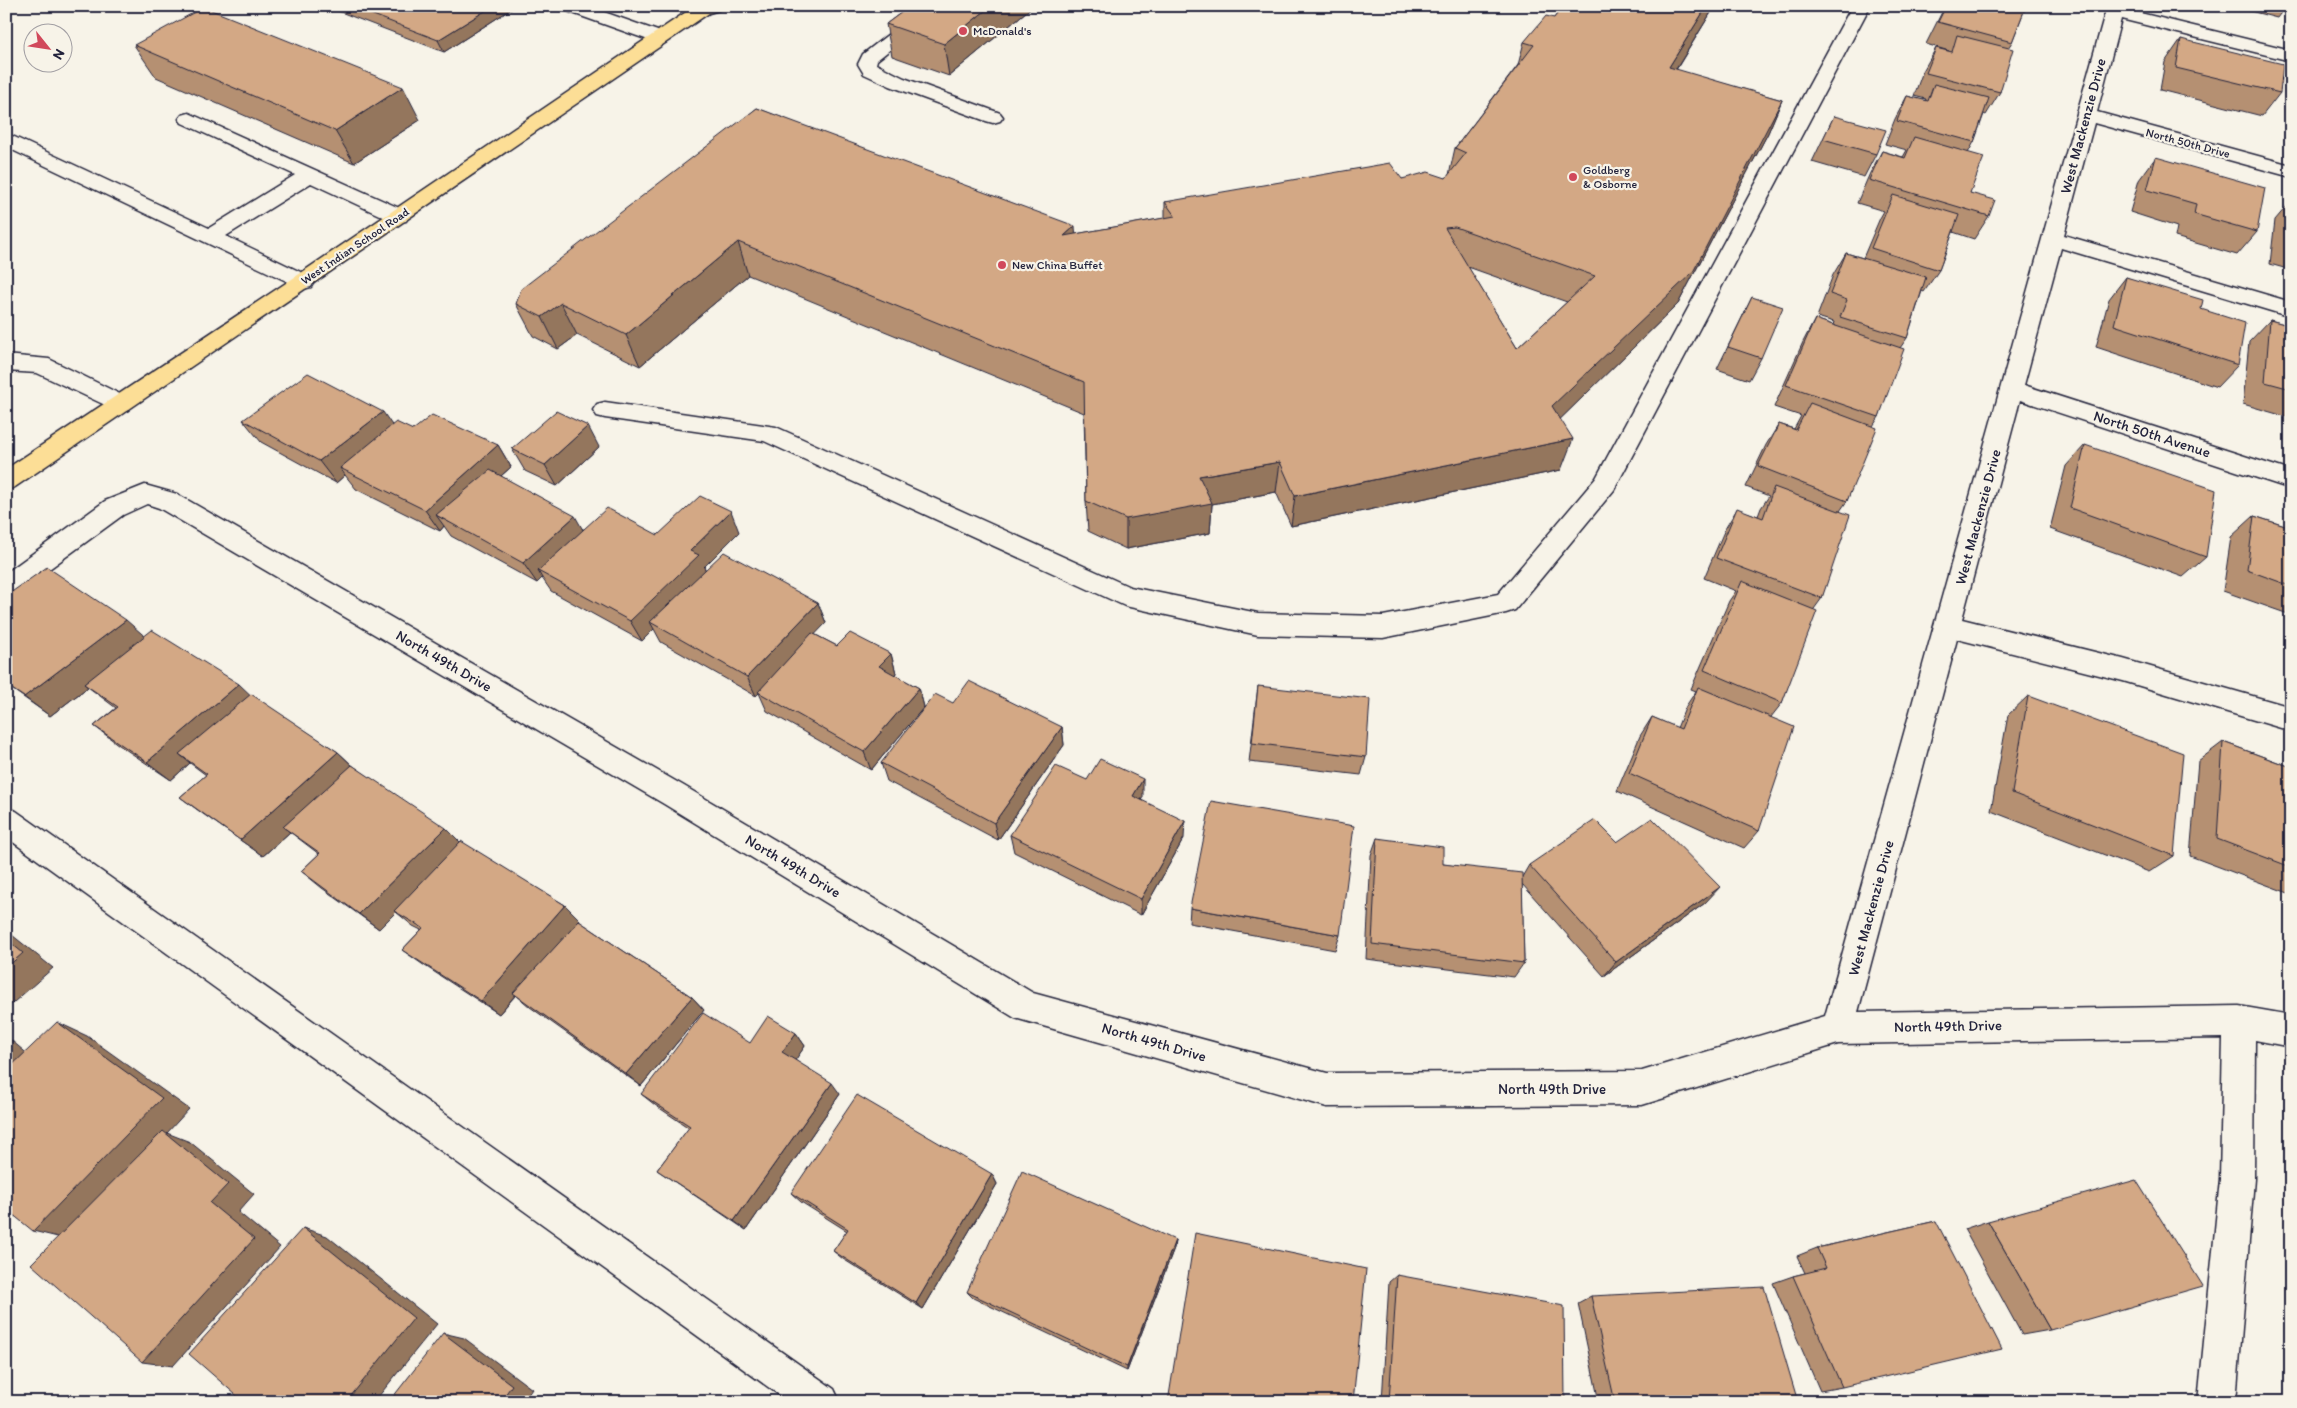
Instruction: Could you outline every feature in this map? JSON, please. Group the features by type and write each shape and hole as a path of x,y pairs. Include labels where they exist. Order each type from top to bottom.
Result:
{"main road":[{"name":"West Indian School Road","path":"6,481 303,282 706,7"}],"street":[{"path":"570,6 660,38"},
{"path":"936,6 868,58 867,64 871,70 897,82 993,117"},
{"path":"605,410 768,433 1125,596 1258,624 1383,627 1506,603 1605,484 1861,6"},
{"path":"2116,9 2291,56"},
{"name":"West Mackenzie Drive","path":"1838,1028 2085,115 2116,9"},
{"name":"North 50th Drive","path":"2085,115 2291,171"},
{"path":"189,119 399,216"},
{"path":"6,139 303,282"},
{"path":"210,237 309,175"},
{"path":"2052,238 2291,310"},
{"path":"6,363 41,365 120,404"},
{"name":"North 50th Avenue","path":"2012,389 2291,480"},
{"name":"North 49th Drive","path":"6,587 114,508 145,494 168,501 657,785 1026,1006 1327,1090 1642,1088 1838,1028 2239,1022 2291,1031"},
{"path":"1948,626 2123,670 2291,719"},
{"path":"6,820 821,1402"},
{"path":"2217,1402 2237,1179 2239,1022"}],"building":[{"path":"350,6 493,6 438,40"},
{"path":"910,6 991,6 944,44 886,24"},
{"path":"1563,6 1707,6 1669,67 1782,100 1693,272 1552,406 1573,439 1295,496 1280,462 1199,476 1212,503 1126,519 1086,501 1084,382 738,242 626,335 561,303 542,317 516,304 521,289 757,108 1075,226 1064,236 1175,216 1165,202 1390,163 1402,179 1428,172 1446,178 1466,153 1455,148 1534,45 1524,42 1546,16 1554,18","holes":["1455,227 1595,276 1517,348 1445,228"]},
{"path":"1946,6 2026,6 2012,42 1938,22"},
{"path":"204,7 403,87 335,131 134,45"},
{"path":"1957,35 2013,49 2000,92 1926,73 1936,48 1952,52"},
{"path":"2181,39 2283,64 2280,93 2176,68"},
{"path":"1934,84 1989,98 1974,142 1897,121 1907,96 1928,101"},
{"path":"1834,116 1886,130 1876,154 1823,139"},
{"path":"1914,137 1984,157 1970,193 1995,200 1989,216 1869,180 1882,151 1905,158"},
{"path":"2156,157 2265,188 2257,232 2194,214 2196,204 2147,190"},
{"path":"1893,195 1959,215 1939,270 1871,248"},
{"path":"1846,253 1926,277 1907,338 1840,317 1847,300 1830,294"},
{"path":"2126,277 2203,300 2201,309 2245,323 2238,365 2114,325"},
{"path":"1752,297 1783,307 1761,358 1728,347"},
{"path":"1815,319 1904,349 1879,417 1786,385"},
{"path":"2270,320 2291,326 2291,389 2265,382"},
{"path":"308,373 383,412 319,461 243,420"},
{"path":"1810,403 1877,428 1847,501 1758,466 1779,424 1796,430"},
{"path":"556,411 588,426 545,465 512,449"},
{"path":"432,415 498,445 425,510 340,468 396,422 413,430"},
{"path":"2085,445 2216,490 2206,557 2070,508"},
{"path":"490,470 575,516 523,563 436,515"},
{"path":"1774,487 1850,515 1822,598 1716,558 1737,508 1763,518"},
{"path":"700,496 731,511 690,551 699,555 630,621 538,571 607,508 658,535"},
{"path":"2254,516 2291,528 2291,586 2247,570"},
{"path":"724,552 818,603 747,677 650,622"},
{"path":"47,567 126,620 24,697 6,685 6,596"},
{"path":"1742,581 1817,611 1782,703 1704,670"},
{"path":"152,630 239,684 147,762 94,726 118,707 84,684"},
{"path":"812,633 837,646 850,633 891,654 879,666 919,688 864,752 758,692"},
{"path":"969,681 1062,727 994,823 881,763 935,694 953,703"},
{"path":"1258,686 1370,699 1366,757 1252,743"},
{"path":"1698,687 1794,727 1759,831 1629,773 1652,717 1681,729"},
{"path":"251,694 338,752 240,840 180,797 207,774 179,754"},
{"path":"2028,696 2183,753 2174,856 2012,793"},
{"path":"2223,742 2291,767 2291,867 2217,839"},
{"path":"1100,759 1143,779 1133,796 1185,821 1141,899 1010,835 1056,766 1087,780"},
{"path":"352,765 446,828 359,914 301,871 320,853 283,827"},
{"path":"1211,801 1354,826 1340,935 1190,908"},
{"path":"1652,818 1720,887 1616,962 1529,865 1595,820 1617,842"},
{"path":"1377,838 1443,847 1443,864 1522,873 1524,963 1372,944"},
{"path":"461,841 565,905 481,1001 402,950 423,928 394,911"},
{"path":"579,921 692,997 626,1074 513,993"},
{"path":"6,939 23,953 6,968"},
{"path":"703,1013 750,1043 768,1016 796,1033 782,1052 832,1083 734,1221 657,1170 690,1126 641,1094"},
{"path":"57,1022 162,1098 33,1231 6,1209 6,1071"},
{"path":"857,1095 992,1174 916,1303 833,1251 848,1229 791,1193"},
{"path":"163,1131 228,1184 210,1203 254,1239 142,1362 31,1264"},
{"path":"1022,1171 1175,1240 1127,1367 967,1292"},
{"path":"2136,1180 2203,1286 2050,1330 1988,1221"},
{"path":"1936,1221 2002,1349 1842,1387 1793,1276 1826,1268 1817,1248"},
{"path":"303,1228 414,1318 346,1402 244,1402 189,1354"},
{"path":"1195,1233 1366,1269 1353,1402 1168,1402"},
{"path":"1397,1275 1564,1306 1565,1402 1389,1402"},
{"path":"1764,1287 1798,1402 1615,1402 1591,1296"},
{"path":"443,1333 512,1385 500,1402 389,1402"}],"place":[{"name":"McDonald's","path":"963,31"},
{"name":"Goldberg & Osborne","path":"1573,177"},
{"name":"New China Buffet","path":"1002,265"}]}
